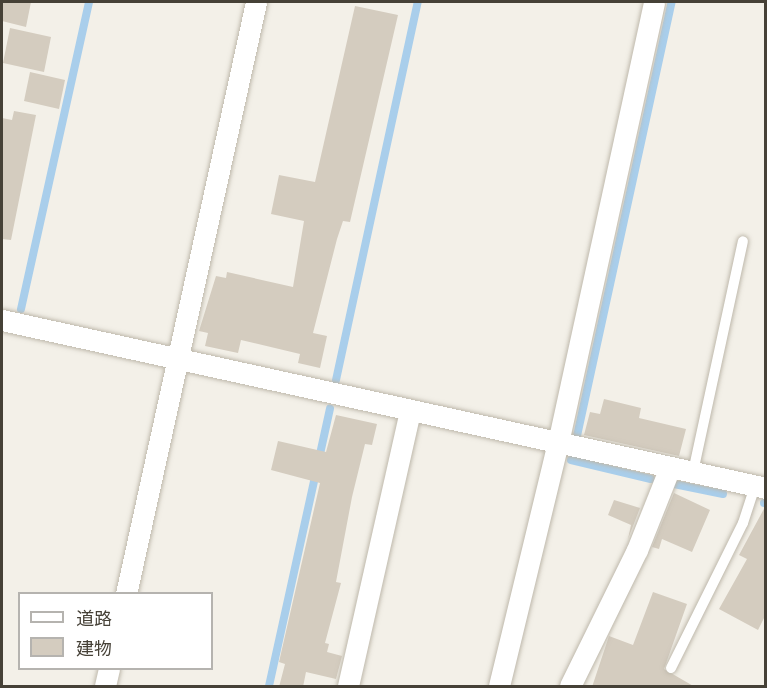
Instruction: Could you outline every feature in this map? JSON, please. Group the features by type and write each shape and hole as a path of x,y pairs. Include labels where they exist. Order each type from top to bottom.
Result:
{"street":[{"path":"126,592 256,2"},
{"path":"499,687 558,443 654,2"},
{"path":"2,321 760,487"},
{"path":"348,687 410,411"},
{"path":"570,687 637,550 670,467"},
{"path":"105,687 109,670"}],"lane":[{"path":"693,472 743,241"},
{"path":"671,668 760,487"}],"building":[{"path":"2,2 31,2 26,27 2,21"},
{"path":"355,6 398,15 350,222 343,221 337,239 313,333 327,336 320,368 298,363 300,354 241,340 238,353 205,346 208,333 199,331 216,276 226,278 227,272 293,287 304,221 271,214 279,175 315,182"},
{"path":"10,28 51,37 44,72 3,63"},
{"path":"30,72 65,80 59,109 24,101"},
{"path":"14,111 36,115 11,240 2,239 2,118 12,120"},
{"path":"604,399 641,408 639,418 686,429 679,456 584,435 590,412 600,414"},
{"path":"336,415 377,424 372,445 365,444 352,497 336,582 341,583 325,643 329,644 327,652 342,656 336,679 306,672 303,687 279,687 285,664 279,662 320,483 271,470 278,441 326,452"},
{"path":"674,493 710,510 692,552 662,539 659,549 652,547"},
{"path":"614,500 640,508 628,539 631,525 608,515"},
{"path":"765,507 765,616 758,630 719,609 747,559 739,555"},
{"path":"653,592 687,604 664,669 695,687 592,687 609,636 633,645"}],"waterway":[{"path":"21,309 89,2"},
{"path":"336,380 418,2"},
{"path":"577,436 672,2"},
{"path":"269,686 330,409"},
{"path":"571,460 651,479"},
{"path":"674,484 723,494"}]}
